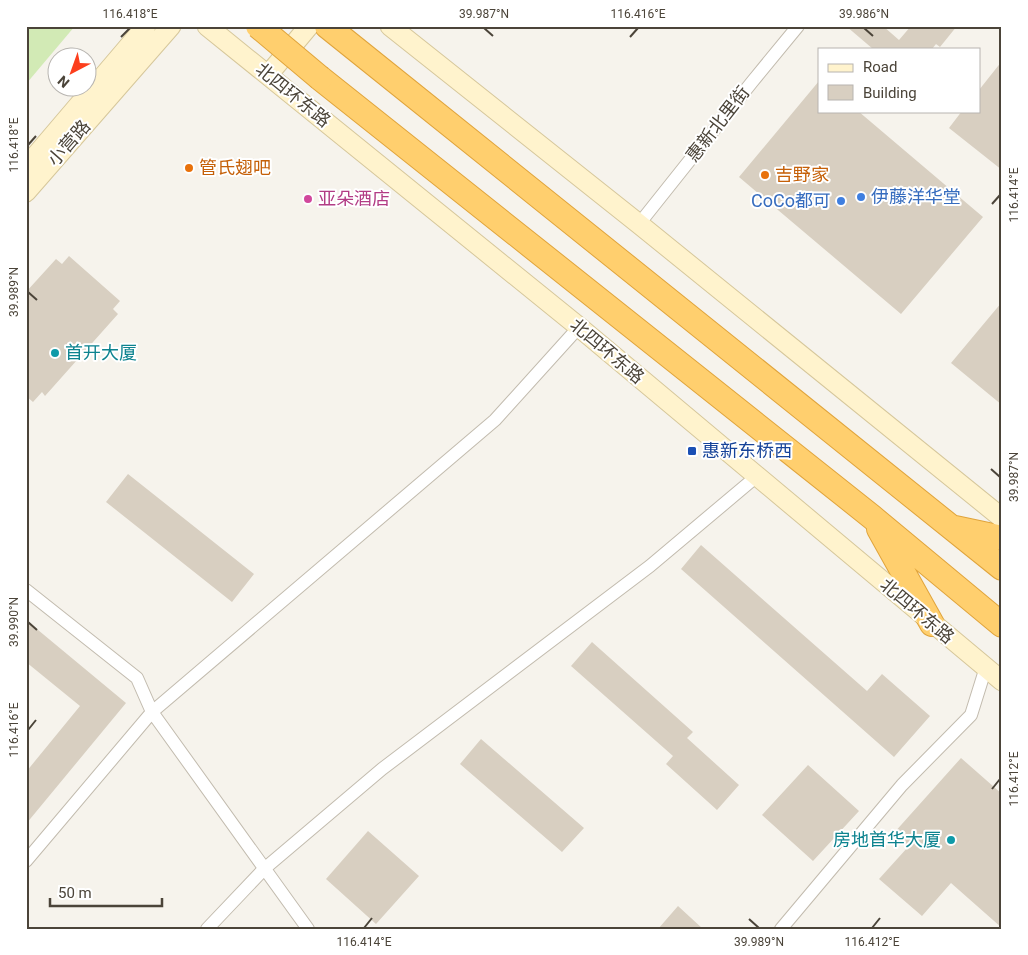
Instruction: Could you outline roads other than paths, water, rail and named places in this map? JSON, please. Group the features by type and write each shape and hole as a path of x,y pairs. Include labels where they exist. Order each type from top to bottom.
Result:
{"highway":[{"name":"北四环东路","path":"258,26 320,78 872,517 1002,624"},
{"path":"327,26 1002,568"},
{"path":"872,517 932,624"},
{"path":"951,528 1002,538"}],"street":[{"name":"小营路","path":"26,167 146,26"},
{"name":"小营路","path":"26,192 171,26"},
{"name":"北四环东路","path":"207,26 579,327 1002,681"},
{"path":"268,75 309,26"},
{"path":"390,26 639,224 1002,518"},
{"name":"惠新北里街","path":"639,224 798,26"},
{"path":"26,861 152,712 495,420 579,327"},
{"path":"207,929 264,869 382,769 650,566 757,476"},
{"path":"26,590 137,678 152,712 308,929"},
{"path":"781,929 902,786 971,716 986,667"}],"place":[{"name":"管氏翅吧","path":"189,168"},
{"name":"吉野家","path":"765,175"},
{"name":"伊藤洋华堂","path":"861,197"},
{"name":"亚朵酒店","path":"308,199"},
{"name":"CoCo都可","path":"841,201"},
{"name":"首开大厦","path":"55,353"},
{"name":"惠新东桥西","path":"692,451"},
{"name":"房地首华大厦","path":"951,840"}]}
